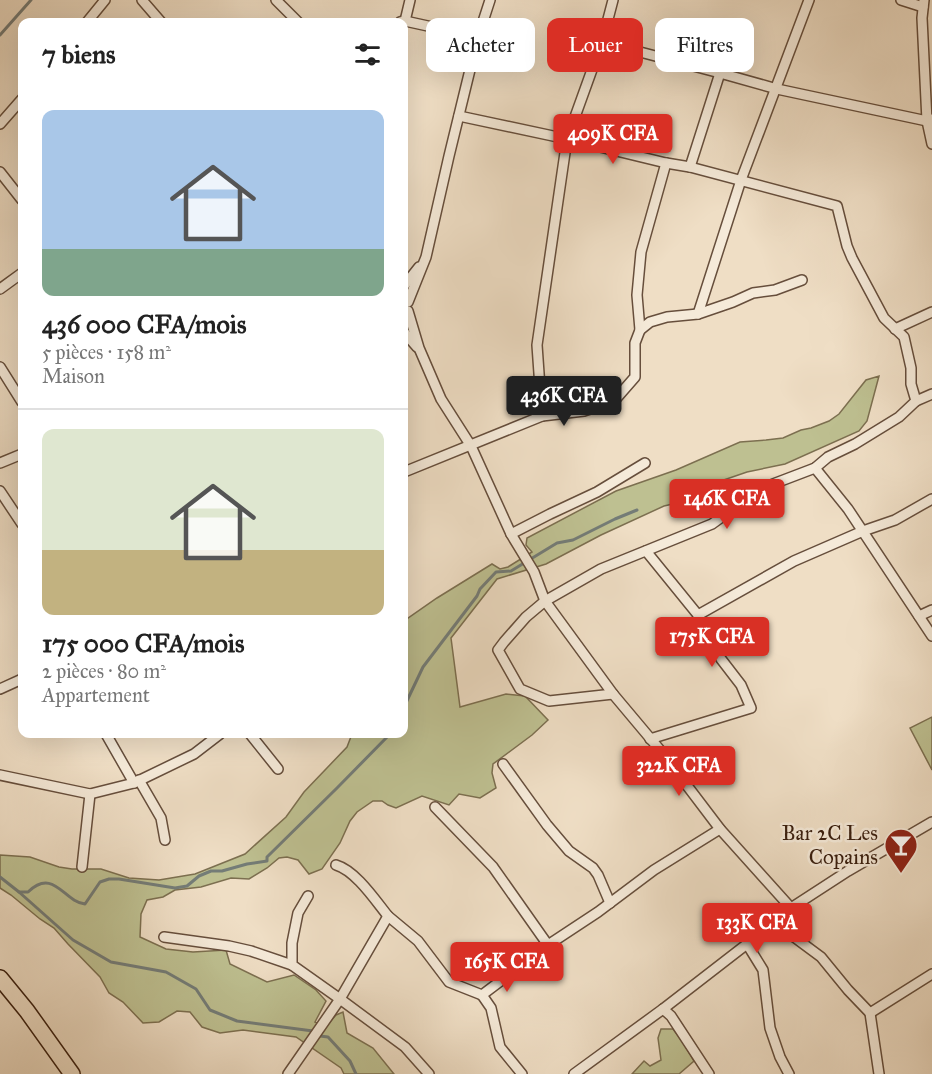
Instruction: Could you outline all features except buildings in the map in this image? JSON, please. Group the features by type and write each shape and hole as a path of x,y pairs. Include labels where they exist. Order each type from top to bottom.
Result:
{"main road":[{"path":"0,978 72,1074"}],"street":[{"path":"90,18 105,0"},
{"path":"142,0 158,18"},
{"path":"276,0 294,18"},
{"path":"484,18 490,0"},
{"path":"608,18 613,0"},
{"path":"698,314 741,180 809,0"},
{"path":"901,0 924,3 922,18 932,144"},
{"path":"404,18 409,1"},
{"path":"408,23 426,27"},
{"path":"643,53 777,89 929,120"},
{"path":"408,302 426,258 470,72"},
{"path":"542,416 537,345 567,139 591,72"},
{"path":"690,167 720,73"},
{"path":"0,124 18,104"},
{"path":"459,116 690,167 837,206 852,258 884,318 904,337 916,401"},
{"path":"408,470 542,416 584,411 614,401 635,377 635,343 640,330 637,295 641,252 666,163"},
{"path":"0,172 18,195"},
{"path":"408,281 426,258"},
{"path":"0,289 18,276"},
{"path":"640,330 650,322 667,317 698,314 753,293 775,290 802,280"},
{"path":"895,329 932,312"},
{"path":"408,313 419,348 441,399 471,446 512,534 534,572 545,601 613,694 660,750 720,829 792,908"},
{"path":"408,336 419,348"},
{"path":"0,367 18,396"},
{"path":"613,694 549,701 520,689 498,650 526,617 545,601 601,569 712,524 752,495 773,484 815,468 828,457 855,444 899,417 916,401 932,394"},
{"path":"0,463 18,456"},
{"path":"512,534 597,492 645,463"},
{"path":"815,468 863,531 932,636"},
{"path":"0,491 18,518"},
{"path":"698,615 794,561 863,531 895,520 932,499"},
{"path":"646,550 698,615 721,658 741,685 751,708 650,739"},
{"path":"919,616 932,610"},
{"path":"0,689 18,681"},
{"path":"108,738 162,818 165,840"},
{"path":"0,775 90,794 136,782 194,753 215,738"},
{"path":"253,738 278,769"},
{"path":"503,764 569,851 598,874 610,903"},
{"path":"82,867 90,794"},
{"path":"435,807 493,867 548,945"},
{"path":"574,1074 663,1009 792,908 848,870 932,822"},
{"path":"482,995 654,870 720,829"},
{"path":"336,865 344,868 388,916 418,941 449,982 482,995 491,1008 500,1047 522,1074"},
{"path":"292,965 292,943 298,913 308,896"},
{"path":"290,1073 340,999 388,916"},
{"path":"777,921 790,934 821,957 870,1013 879,1074"},
{"path":"164,937 229,946 292,965 405,1047 429,1074"},
{"path":"747,944 764,970 770,1028 780,1057 789,1074"},
{"path":"870,1013 932,975"},
{"path":"663,1009 671,1016 708,1074"}],"green space":[{"path":"879,376 867,421 859,431 785,464 747,472 715,483 690,500 664,506 546,564 497,579 451,638 460,707 506,694 525,696 548,720 493,764 492,773 496,788 480,798 459,794 449,805 422,796 396,808 382,801 373,801 357,812 350,821 340,843 322,869 309,874 298,860 287,857 279,858 249,879 231,878 201,887 175,890 163,897 147,900 141,914 140,937 166,949 193,952 226,950 230,964 267,982 294,975 316,990 326,1001 315,1022 326,1026 336,1015 343,1012 347,1033 373,1048 394,1074 344,1074 341,1068 296,1037 243,1030 220,1033 202,1027 190,1012 177,1011 159,1022 143,1023 123,1002 109,993 100,977 54,928 0,888 0,855 30,857 59,867 101,869 129,878 159,880 195,874 245,854 286,817 304,792 347,747 350,738 408,738 408,618 492,564 500,569 508,567 532,552 526,545 527,538 616,491 676,470 740,442 783,438 829,421 839,414 866,380"},
{"path":"932,717 932,770 910,728"},
{"path":"661,1029 673,1029 694,1061 679,1074 632,1074 644,1061 650,1066 661,1060 658,1038"}],"waterway":[{"path":"0,35 31,0"},
{"path":"408,699 423,667 480,589 496,572 511,571 557,543 573,540 637,510"},
{"path":"19,892 28,892 37,885 45,883 52,884 71,898 85,904 100,882 109,879 175,888 187,886 199,876 211,871 222,871 267,861 267,857 386,738"},
{"path":"0,877 73,940 111,962 166,972 196,989 210,1010 237,1021 313,1031 320,1036 328,1037 350,1061 356,1074"}],"place":[{"name":"Bar 2C Les Copains","path":"901,874"}]}
